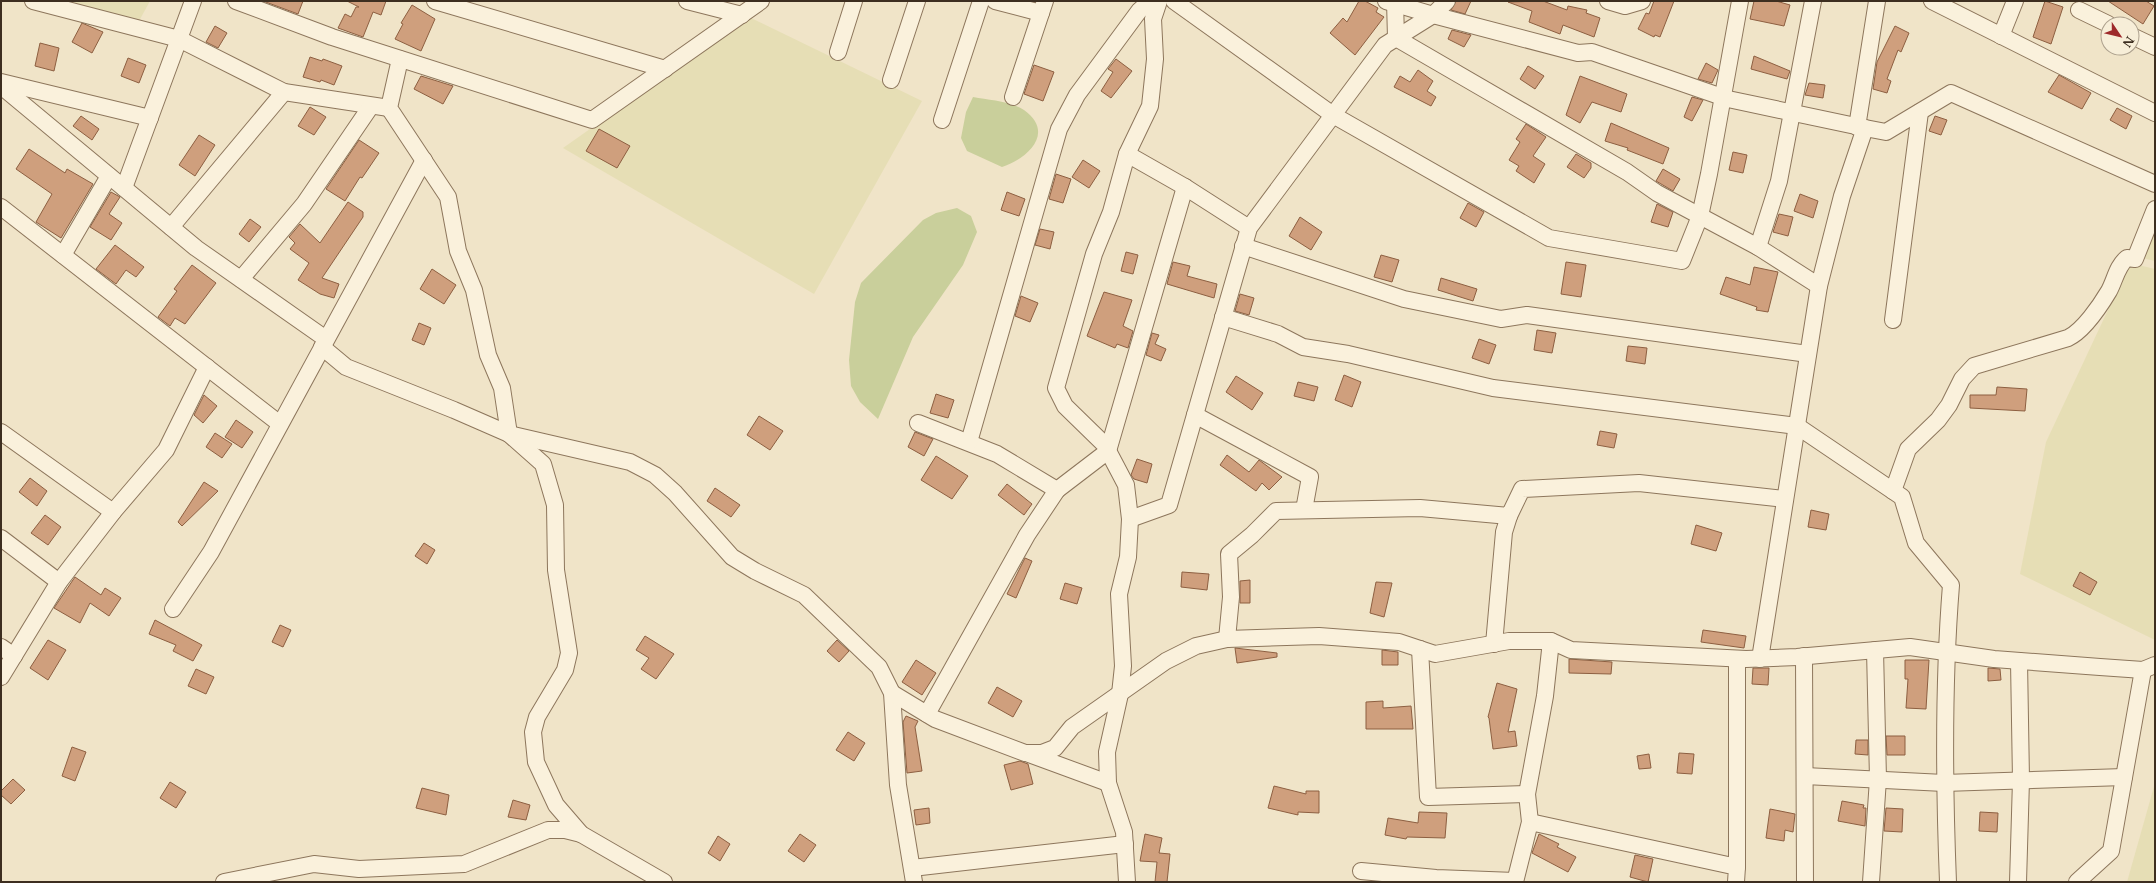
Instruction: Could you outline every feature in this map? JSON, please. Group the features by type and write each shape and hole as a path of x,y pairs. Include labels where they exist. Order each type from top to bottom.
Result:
{"street":[{"path":"33,1 179,40 284,92 389,108"},
{"path":"124,188 193,1"},
{"path":"236,1 332,37 592,120 761,1"},
{"path":"435,1 665,69"},
{"path":"687,1 742,15"},
{"path":"838,52 854,1"},
{"path":"891,80 917,1"},
{"path":"942,120 981,1"},
{"path":"995,1 1043,7 1013,97"},
{"path":"969,442 1059,129 1077,95 1139,11 1150,1"},
{"path":"1128,882 1124,832 1108,783 1108,752 1120,694 1123,666 1119,594 1128,557 1130,519 1126,485 1105,445 1065,406 1056,388 1094,254 1111,212 1127,154 1150,106 1155,59 1154,19 1159,1"},
{"path":"1174,1 1333,115 1548,238 1682,261 1700,216 1740,1"},
{"path":"1130,519 1169,505 1249,228 1385,45 1432,15 1447,1"},
{"path":"1608,1 1625,6 1642,1"},
{"path":"1758,247 1779,182 1813,1"},
{"path":"1760,659 1819,286 1861,128 1877,1"},
{"path":"1932,1 2155,113"},
{"path":"2001,36 2015,1"},
{"path":"1396,38 1392,2 1432,15 1578,53 1592,52 1723,98 1886,132 1951,93 2155,184"},
{"path":"2079,10 2100,20"},
{"path":"1396,38 1627,172 1657,193 1758,247 1819,286"},
{"path":"2140,40 2155,47"},
{"path":"400,59 389,108 448,197 458,252 474,290 488,355 502,388 509,434 544,464 555,505 556,570 569,653 565,670 537,717 533,732 536,762 556,805 581,834"},
{"path":"1,82 150,118"},
{"path":"1,86 196,248 241,279 324,343 346,367 454,410 509,434 630,462 655,475 675,494 732,557 755,571 804,595 879,667 892,693 898,785 913,875 1125,844"},
{"path":"171,227 284,92"},
{"path":"241,279 304,204 371,106"},
{"path":"1893,320 1920,112"},
{"path":"1127,154 1184,187 1249,228"},
{"path":"173,609 211,552 424,160"},
{"path":"62,255 109,176"},
{"path":"926,714 1027,535 1057,490 1108,451 1184,187"},
{"path":"1,207 280,424"},
{"path":"1893,491 1908,449 1938,420 1949,405 1962,379 1974,366 2068,338 2078,333 2108,291 2122,262 2127,258 2135,259 2155,209"},
{"path":"1243,246 1404,299 1501,319 1527,315 1808,354"},
{"path":"1223,317 1278,334 1303,347 1348,354 1493,388 1797,426 1902,497 1916,543 1951,585 1946,652 1944,783 1948,882"},
{"path":"1,677 7,652 113,512 166,450 207,367"},
{"path":"1195,415 1310,476 1304,510"},
{"path":"918,423 997,454 1057,490"},
{"path":"1,432 113,512"},
{"path":"1494,644 1504,532 1509,516 1522,489 1639,483 1785,499"},
{"path":"1227,639 1231,597 1229,554 1252,535 1276,511 1420,508 1509,516"},
{"path":"1,538 60,582"},
{"path":"1025,753 1042,753 1056,748 1072,727 1166,661 1196,646 1227,639 1319,636 1399,642 1435,654 1509,641 1551,641 1571,650 1737,659 1804,656 1910,647 2019,661 2149,668 2124,777 2111,851 2077,882"},
{"path":"1361,871 1436,880 1515,882 1530,822 1527,794 1545,696 1551,641"},
{"path":"1420,649 1428,797 1527,794"},
{"path":"1871,882 1878,779 1875,650"},
{"path":"1804,656 1805,882"},
{"path":"1530,822 1737,875 1737,659"},
{"path":"2018,882 2021,780 2019,661"},
{"path":"892,693 935,719 1108,783"},
{"path":"1805,776 1944,783 2124,777"},
{"path":"224,882 314,864 359,869 464,864 548,830 565,830 581,834 664,882"}],"shaded area":[{"path":"56,1 150,1 139,21"},
{"path":"749,17 922,101 814,294 563,148"},
{"path":"2155,225 2155,261 2142,258"},
{"path":"2130,263 2155,269 2155,640 2020,574 2046,442"},
{"path":"2155,783 2155,882 2127,882"}],"green space":[{"path":"973,97 999,101 1018,107 1024,110 1033,119 1038,127 1038,136 1028,152 1002,167 967,151 961,138 966,112"},
{"path":"957,208 971,216 977,232 963,265 913,337 878,419 860,402 851,386 849,360 855,302 861,283 923,220 936,213"}],"building":[{"path":"263,1 303,1 298,14"},
{"path":"347,1 386,1 381,15 373,12 363,37 338,28 345,14 351,17 356,7 359,7"},
{"path":"1359,1 1365,1 1378,8 1376,12 1384,17 1355,55 1330,33 1343,18 1347,22"},
{"path":"1456,1 1471,1 1465,14 1451,10"},
{"path":"1543,1 1567,10 1568,6 1587,10 1586,13 1600,18 1594,37 1563,25 1560,34 1529,22 1532,11 1508,2"},
{"path":"1654,1 1674,1 1660,37 1655,35 1654,37 1638,29 1646,13 1649,14"},
{"path":"1754,1 1776,1 1790,5 1784,26 1750,19"},
{"path":"2045,1 2063,7 2051,44 2033,37"},
{"path":"2108,1 2146,1 2154,6 2143,24 2140,22 2140,16 2131,16"},
{"path":"412,5 435,19 421,51 395,39 403,24 401,23"},
{"path":"82,23 103,32 92,53 72,42"},
{"path":"215,26 227,33 218,48 206,42"},
{"path":"1895,26 1909,33 1901,52 1898,50 1887,79 1891,81 1887,93 1873,89 1877,62"},
{"path":"1452,30 1471,35 1464,47 1448,39"},
{"path":"40,43 59,48 54,71 35,66"},
{"path":"1754,56 1790,71 1787,79 1751,69"},
{"path":"310,57 322,61 323,59 342,66 334,85 321,80 320,82 303,77"},
{"path":"128,58 146,65 139,83 121,76"},
{"path":"1116,59 1132,71 1111,98 1101,91 1113,72 1108,69"},
{"path":"1706,63 1718,70 1712,83 1698,79"},
{"path":"1034,65 1054,72 1043,101 1024,94"},
{"path":"1528,66 1544,76 1535,89 1520,79"},
{"path":"1418,70 1433,81 1427,91 1436,97 1431,106 1394,87 1400,76 1410,82"},
{"path":"2059,75 2091,93 2082,109 2048,92"},
{"path":"421,76 453,86 443,104 414,89"},
{"path":"1580,76 1627,94 1621,112 1592,102 1580,123 1566,115"},
{"path":"1809,83 1825,85 1823,98 1805,95"},
{"path":"1692,97 1703,100 1692,121 1684,117"},
{"path":"310,107 326,117 314,135 298,126"},
{"path":"2117,108 2132,116 2126,129 2110,120"},
{"path":"81,116 99,129 92,140 73,126"},
{"path":"1935,116 1947,120 1941,135 1929,131"},
{"path":"1611,123 1669,148 1663,164 1627,150 1628,148 1605,141"},
{"path":"1526,124 1546,137 1533,156 1545,164 1534,183 1516,171 1519,166 1509,160 1520,142 1516,139"},
{"path":"599,129 630,146 617,168 586,151"},
{"path":"199,135 215,145 195,176 179,165"},
{"path":"359,140 379,153 362,178 360,177 345,201 326,189"},
{"path":"29,149 65,173 67,169 93,184 61,238 36,222 52,194 16,169"},
{"path":"1733,152 1747,155 1743,173 1729,170"},
{"path":"1576,154 1591,163 1591,168 1584,178 1567,167"},
{"path":"1083,160 1100,171 1089,188 1072,177"},
{"path":"1663,169 1680,179 1673,191 1656,181"},
{"path":"1056,174 1071,179 1063,203 1049,199"},
{"path":"111,192 120,197 109,214 122,223 111,240 90,227"},
{"path":"1007,192 1025,199 1019,216 1001,210"},
{"path":"1800,194 1818,201 1813,218 1794,211"},
{"path":"348,202 363,212 363,217 322,278 339,284 334,298 320,294 298,280 309,263 290,249 295,243 289,237 300,224 320,243"},
{"path":"1468,203 1484,212 1476,227 1460,218"},
{"path":"1657,204 1673,212 1668,227 1651,222"},
{"path":"1779,214 1793,217 1788,236 1773,232"},
{"path":"1300,217 1322,232 1311,250 1289,236"},
{"path":"250,219 261,227 249,242 239,234"},
{"path":"1040,229 1054,232 1050,249 1035,245"},
{"path":"115,245 144,267 136,277 126,270 116,284 96,269"},
{"path":"1126,252 1138,255 1133,274 1121,271"},
{"path":"1381,255 1399,260 1392,282 1374,277"},
{"path":"1173,262 1190,266 1187,276 1217,284 1214,298 1167,284"},
{"path":"1566,262 1586,265 1581,297 1561,294"},
{"path":"192,265 216,283 185,324 175,318 170,326 158,317 177,291 174,289"},
{"path":"1754,267 1778,272 1768,312 1756,310 1757,307 1720,294 1726,277 1750,285"},
{"path":"432,269 456,285 444,304 420,289"},
{"path":"1441,278 1477,289 1473,301 1438,290"},
{"path":"1104,292 1132,300 1123,326 1133,331 1128,348 1117,344 1115,348 1087,336"},
{"path":"1240,294 1254,298 1249,315 1235,311"},
{"path":"1021,296 1038,303 1030,322 1015,316"},
{"path":"419,323 431,328 424,345 412,340"},
{"path":"1537,330 1556,333 1552,353 1534,350"},
{"path":"1152,333 1159,335 1155,344 1166,349 1161,361 1146,355"},
{"path":"1479,339 1496,345 1489,364 1472,358"},
{"path":"1628,346 1647,348 1645,364 1626,361"},
{"path":"1344,375 1361,382 1352,407 1335,400"},
{"path":"1236,376 1263,393 1252,410 1226,392"},
{"path":"1298,382 1318,387 1314,401 1294,396"},
{"path":"1997,387 2027,389 2025,411 1970,408 1970,395 1996,395"},
{"path":"936,394 954,400 948,418 930,413"},
{"path":"204,395 217,406 203,423 194,415"},
{"path":"759,416 783,431 770,450 747,435"},
{"path":"236,420 253,432 242,448 225,437"},
{"path":"1600,431 1617,434 1614,448 1597,445"},
{"path":"915,432 933,439 924,456 908,447"},
{"path":"215,433 232,444 222,458 206,447"},
{"path":"1227,455 1249,472 1259,460 1282,477 1269,490 1262,483 1256,491 1220,465"},
{"path":"936,456 968,476 952,499 921,480"},
{"path":"1137,459 1152,464 1147,483 1134,479 1131,475"},
{"path":"30,478 47,491 37,506 19,492"},
{"path":"204,482 218,491 182,526 178,522"},
{"path":"1007,484 1032,504 1024,515 998,495"},
{"path":"715,488 740,505 731,517 707,501"},
{"path":"1811,510 1829,514 1826,530 1808,527"},
{"path":"45,515 61,527 48,545 31,533"},
{"path":"1696,525 1722,533 1716,551 1691,544"},
{"path":"424,543 435,550 427,564 415,556"},
{"path":"1025,558 1032,561 1016,598 1007,594"},
{"path":"1182,572 1209,574 1207,590 1181,587"},
{"path":"2080,572 2097,582 2090,595 2073,586"},
{"path":"75,577 101,595 105,588 121,598 109,616 90,603 80,623 54,608"},
{"path":"1250,580 1250,603 1240,603 1240,581"},
{"path":"1376,582 1392,583 1384,617 1370,613"},
{"path":"1065,583 1082,588 1077,604 1060,599"},
{"path":"155,620 202,645 193,661 173,651 176,645 149,634"},
{"path":"280,625 291,630 283,647 272,642"},
{"path":"1703,630 1746,636 1744,648 1701,642"},
{"path":"645,636 674,654 656,679 641,669 649,658 636,650"},
{"path":"48,640 66,650 48,680 30,668"},
{"path":"837,640 849,651 839,662 827,651"},
{"path":"1235,648 1277,653 1277,657 1237,663"},
{"path":"1382,650 1398,652 1398,665 1382,665"},
{"path":"1569,659 1612,662 1611,674 1569,673"},
{"path":"916,660 936,673 922,695 902,682"},
{"path":"1905,660 1929,660 1926,709 1906,708 1908,679 1905,679"},
{"path":"1753,668 1769,668 1768,685 1752,684"},
{"path":"1988,668 2000,669 2001,680 1988,681"},
{"path":"196,669 214,677 206,694 188,686"},
{"path":"1497,683 1517,689 1508,732 1515,731 1517,746 1493,749 1488,717"},
{"path":"997,687 1022,701 1013,717 988,703"},
{"path":"1383,701 1383,708 1411,706 1413,729 1366,729 1366,702"},
{"path":"906,716 918,721 915,727 922,771 907,773 903,722"},
{"path":"848,732 865,743 854,761 836,750"},
{"path":"1886,736 1905,736 1905,755 1887,755"},
{"path":"1856,740 1868,740 1868,755 1855,754"},
{"path":"72,747 86,752 75,781 62,776"},
{"path":"1679,753 1694,754 1692,774 1677,773"},
{"path":"1649,754 1651,768 1639,769 1637,756"},
{"path":"1020,761 1028,764 1033,784 1011,790 1004,765"},
{"path":"13,779 25,790 11,804 1,795 1,791"},
{"path":"170,782 186,792 176,808 160,798"},
{"path":"1274,786 1306,794 1306,791 1319,791 1319,813 1298,812 1298,815 1268,808"},
{"path":"422,788 449,795 446,815 416,808"},
{"path":"513,800 530,805 526,820 508,817"},
{"path":"1842,801 1864,805 1863,808 1866,808 1865,826 1838,821"},
{"path":"929,808 930,823 916,825 914,810"},
{"path":"1886,808 1903,809 1902,832 1884,831"},
{"path":"1770,809 1795,814 1793,832 1785,830 1784,841 1766,838"},
{"path":"1419,812 1447,813 1445,838 1407,837 1406,839 1385,835 1388,818 1418,823"},
{"path":"1980,812 1998,813 1997,832 1979,831"},
{"path":"800,834 816,845 804,862 788,851"},
{"path":"1145,834 1162,838 1159,853 1170,854 1167,882 1155,882 1157,862 1140,861"},
{"path":"1539,834 1559,844 1557,847 1576,857 1568,872 1532,853"},
{"path":"718,836 730,844 720,861 708,853"},
{"path":"1635,855 1653,859 1648,882 1630,877"}]}
